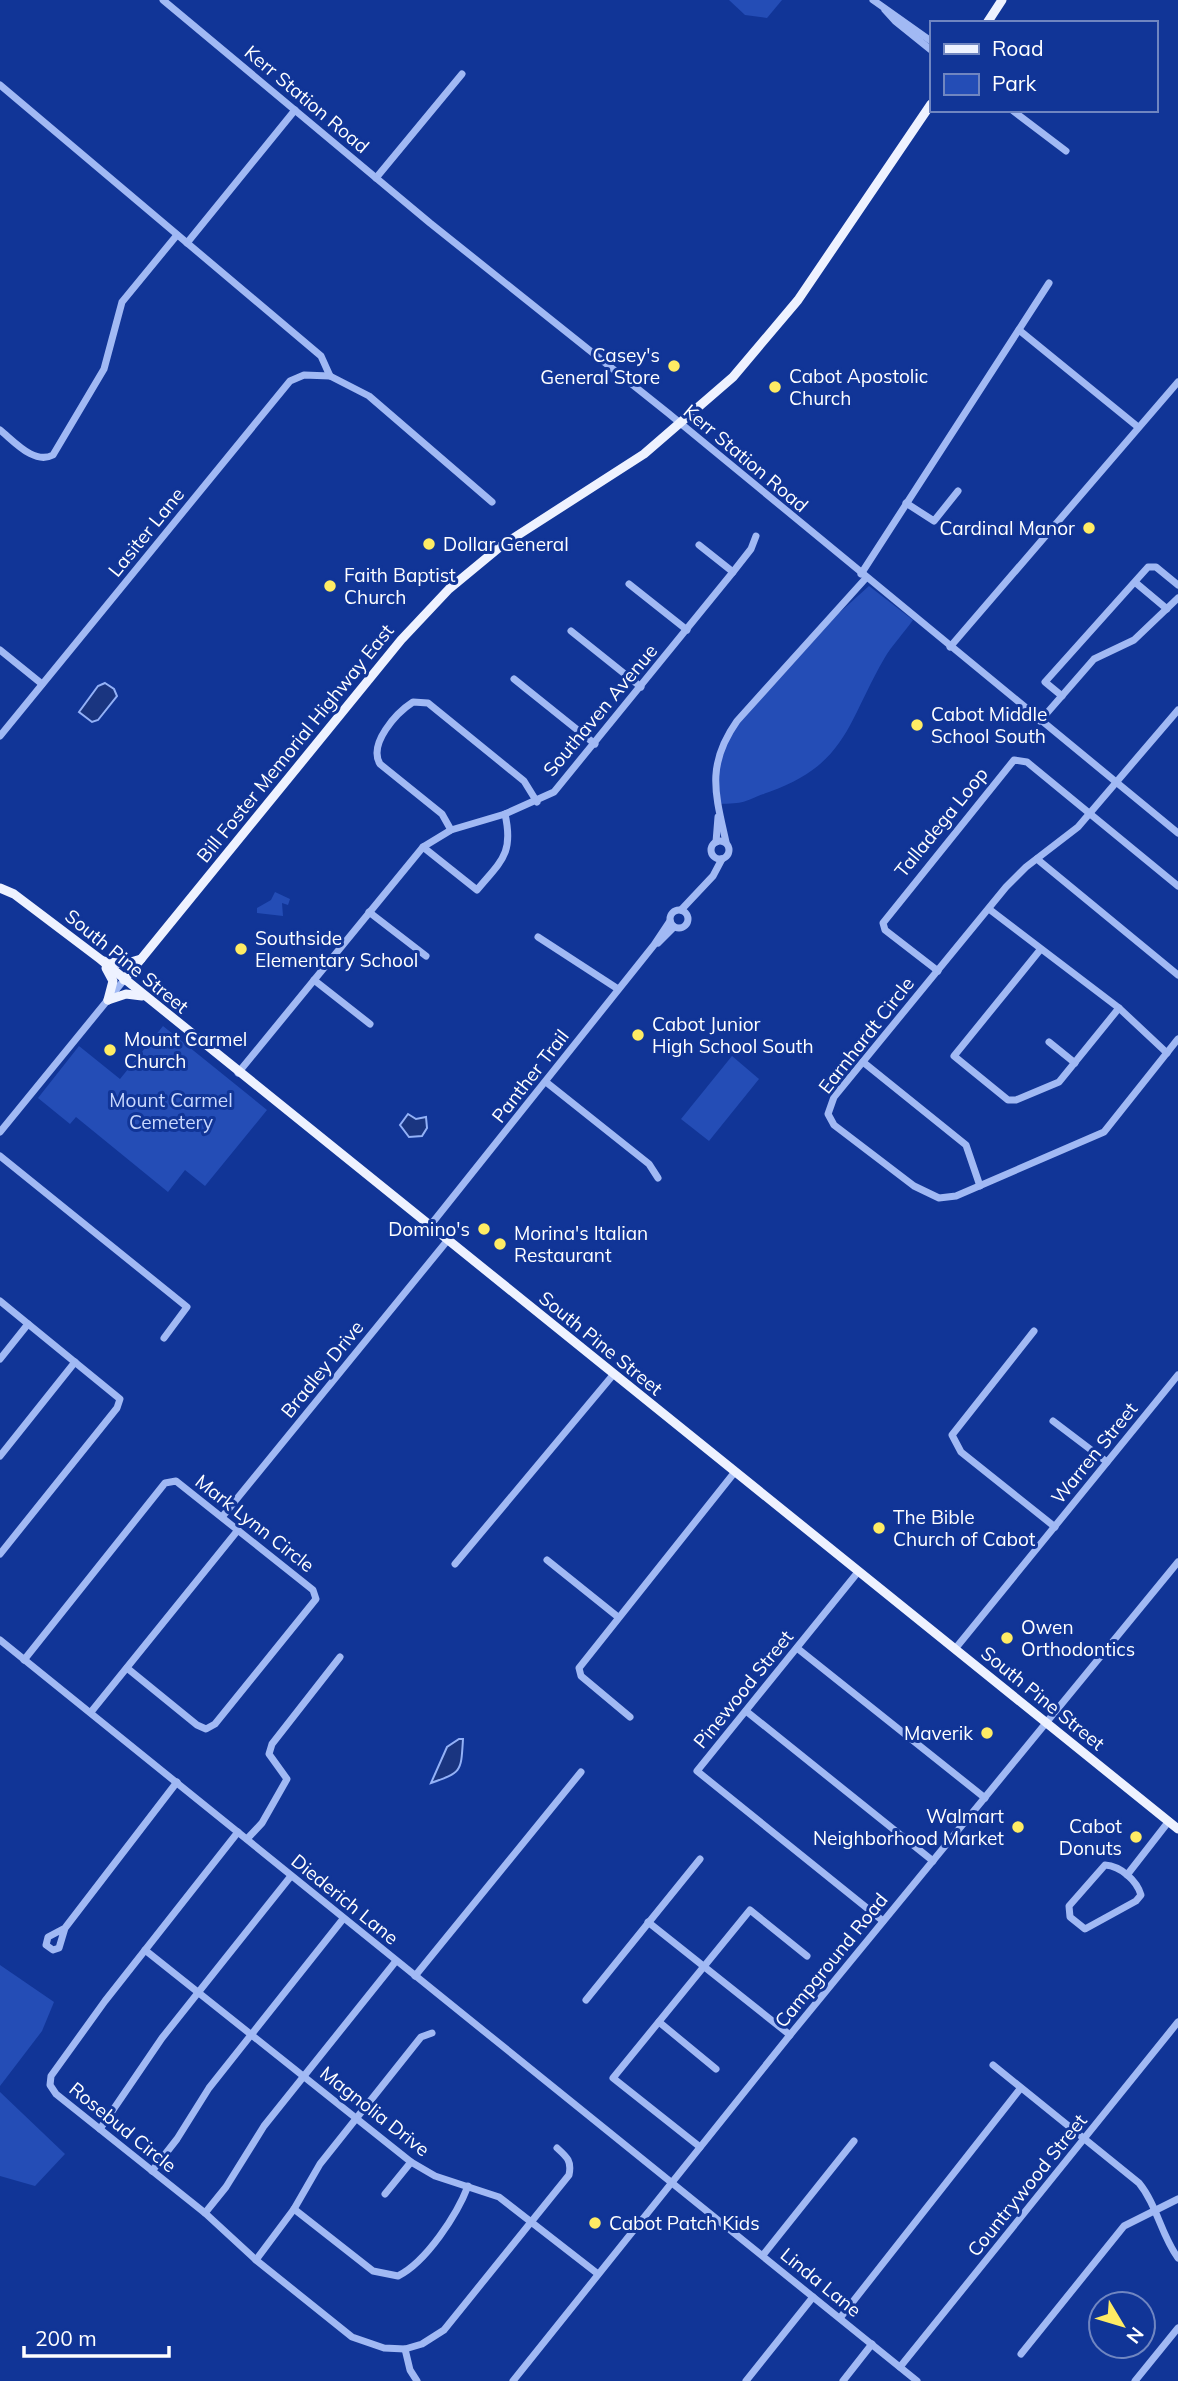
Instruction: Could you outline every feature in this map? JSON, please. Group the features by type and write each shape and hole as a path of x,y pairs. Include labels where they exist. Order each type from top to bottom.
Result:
{"main road":[{"path":"988,21 1002,0"},
{"name":"Bill Foster Memorial Highway East","path":"124,980 401,640 449,589 500,546 644,454 681,425 733,377 778,327 930,105"},
{"name":"South Pine Street","path":"0,887 14,894 101,961 1178,1829"},
{"path":"101,961 124,964 141,959"},
{"path":"141,959 135,980 142,996"},
{"path":"101,961 113,981 108,1000"},
{"path":"108,1000 126,994 142,996"}],"street":[{"name":"Kerr Station Road","path":"163,0 376,178 1178,833"},
{"path":"873,0 930,40"},
{"path":"915,32 930,49"},
{"path":"376,178 463,74"},
{"path":"0,85 321,356 330,376 369,396 492,502"},
{"path":"187,243 295,110"},
{"path":"1015,112 1066,151"},
{"path":"0,430 36,457 45,459 53,455 104,369 122,302 177,235"},
{"path":"718,858 711,848 716,842 718,817 716,759 723,740 737,720 864,576 906,503 1049,283"},
{"path":"1019,330 1138,427"},
{"name":"Lasiter Lane","path":"0,736 290,382 304,375 330,376"},
{"path":"950,647 1178,382"},
{"path":"906,503 934,521 958,491"},
{"name":"Southaven Avenue","path":"237,1073 423,847 451,830 505,814 537,802 554,792 733,572 751,549 756,536"},
{"path":"699,545 733,572"},
{"path":"1062,696 1045,682 1148,567 1153,566 1178,585"},
{"path":"1136,583 1167,609"},
{"path":"629,584 687,630"},
{"path":"1040,721 1094,659 1134,640 1178,598"},
{"path":"571,631 641,687"},
{"path":"0,650 41,684"},
{"path":"514,679 594,744"},
{"path":"451,830 442,814 380,764 375,754 377,742 413,702 424,701 438,711 524,781 537,802"},
{"name":"Earnhardt Circle","path":"1178,710 1089,813 1062,841 1026,867 989,909 829,1105 828,1114 834,1125 928,1194 939,1198 956,1196 1104,1132 1178,1039"},
{"name":"Talladega Loop","path":"938,971 885,930 883,923 1008,764 1019,759 1027,762 1089,813"},
{"path":"1089,813 1178,886"},
{"path":"423,847 477,890 505,854 510,843 505,814"},
{"path":"684,912 673,911 672,924 684,927 684,912 713,876 718,858 729,852 718,817"},
{"path":"716,842 726,842"},
{"path":"1037,859 1178,975"},
{"path":"989,909 1119,1008 1167,1053"},
{"path":"369,912 426,956"},
{"name":"Panther Trail","path":"429,1227 672,924"},
{"path":"538,937 618,989"},
{"path":"1040,950 954,1056 1012,1100 1059,1082 1119,1008"},
{"path":"0,1132 124,980"},
{"path":"314,980 370,1024"},
{"path":"1049,1042 1075,1063"},
{"path":"863,1062 966,1145 980,1186"},
{"path":"546,1082 649,1164 658,1178"},
{"path":"0,1156 187,1307 164,1338"},
{"name":"Bradley Drive","path":"222,1517 447,1241"},
{"path":"0,1301 120,1399 117,1408 0,1554"},
{"path":"0,1359 28,1324"},
{"path":"1034,1332 962,1419 952,1435 961,1451 1055,1527"},
{"path":"0,1456 75,1362"},
{"path":"455,1564 613,1375"},
{"name":"Warren Street","path":"955,1649 1178,1376"},
{"path":"1053,1421 1107,1462"},
{"path":"630,1717 578,1670 734,1473"},
{"name":"Mark Lynn Circle","path":"24,1660 165,1483 176,1481 313,1590 316,1599 215,1724 206,1729 197,1725 127,1668"},
{"path":"91,1712 238,1530"},
{"path":"547,1560 618,1617"},
{"name":"Campground Road","path":"513,2381 790,2035 1178,1562"},
{"name":"Pinewood Street","path":"858,1572 697,1771 884,1921"},
{"name":"Diederich Lane","path":"0,1640 671,2183"},
{"path":"797,1648 985,1798"},
{"path":"247,1839 262,1823 287,1779 269,1754 272,1744 340,1657"},
{"path":"746,1711 933,1861"},
{"path":"415,1976 581,1772"},
{"path":"65,1928 177,1782"},
{"path":"1127,1875 1169,1821"},
{"name":"Rosebud Circle","path":"238,1832 51,2076 50,2085 56,2094 205,2213 256,2260 352,2337 376,2347 405,2349"},
{"path":"586,2000 700,1859"},
{"path":"1113,1865 1127,1875 1138,1885 1140,1895 1136,1901 1091,1928 1085,1929 1070,1917 1069,1906 1101,1867 1113,1865"},
{"path":"100,2129 162,2038 291,1876"},
{"path":"700,2147 613,2078 750,1910 807,1956"},
{"path":"152,2171 251,2034 343,1919"},
{"path":"649,1922 790,2035"},
{"name":"Magnolia Drive","path":"145,1950 411,2162 435,2176 499,2197 598,2274"},
{"path":"205,2213 226,2187 264,2126 396,1961"},
{"path":"659,2022 716,2069"},
{"name":"Countrywood Street","path":"901,2367 1178,2022"},
{"path":"256,2260 294,2210 320,2164 421,2037 432,2033"},
{"path":"993,2065 1139,2183 1155,2211 1169,2246 1178,2258"},
{"path":"840,2318 1020,2089"},
{"path":"763,2255 854,2141"},
{"path":"417,2381 410,2370 405,2349 433,2339 454,2320 569,2175 571,2166 568,2158 557,2148"},
{"path":"385,2194 411,2162"},
{"name":"Linda Lane","path":"671,2183 917,2381"},
{"path":"294,2210 373,2272 398,2276 418,2261 460,2208 468,2186"},
{"path":"1021,2354 1124,2226 1178,2199"},
{"path":"746,2381 813,2297"},
{"path":"1135,2381 1178,2328"},
{"path":"844,2381 872,2344"}],"green space":[{"path":"729,0 782,0 767,18 745,15"},
{"path":"869,586 913,620 884,659 842,739 815,768 795,781 745,801 718,804 719,755 734,728 839,613"},
{"path":"275,892 290,899 288,905 282,903 283,916 257,913 257,908 271,900"},
{"name":"Mount Carmel Cemetery","path":"163,1026 267,1110 205,1186 185,1170 168,1192 76,1117 70,1124 38,1098 79,1046 120,1079"},
{"path":"732,1056 759,1079 709,1141 681,1119"},
{"path":"0,1965 54,2002 42,2031 0,2086"},
{"path":"0,2092 65,2154 35,2186 0,2176"}],"shaded area":[{"path":"105,683 114,689 117,696 98,720 92,722 79,712 98,686"},
{"path":"408,1114 416,1119 426,1117 427,1128 422,1136 409,1137 400,1125"},
{"path":"463,1739 462,1758 458,1769 431,1783 447,1747"}],"place":[{"name":"Casey's General Store","path":"674,366"},
{"name":"Cabot Apostolic Church","path":"775,387"},
{"name":"Cardinal Manor","path":"1089,528"},
{"name":"Dollar General","path":"429,544"},
{"name":"Faith Baptist Church","path":"330,586"},
{"name":"Cabot Middle School South","path":"917,725"},
{"name":"Southside Elementary School","path":"241,949"},
{"name":"Cabot Junior High School South","path":"638,1035"},
{"name":"Mount Carmel Church","path":"110,1050"},
{"name":"Domino's","path":"484,1229"},
{"name":"Morina's Italian Restaurant","path":"500,1244"},
{"name":"The Bible Church of Cabot","path":"879,1528"},
{"name":"Owen Orthodontics","path":"1007,1638"},
{"name":"Maverik","path":"987,1733"},
{"name":"Walmart Neighborhood Market","path":"1018,1827"},
{"name":"Cabot Donuts","path":"1136,1837"},
{"name":"Cabot Patch Kids","path":"595,2223"}]}
